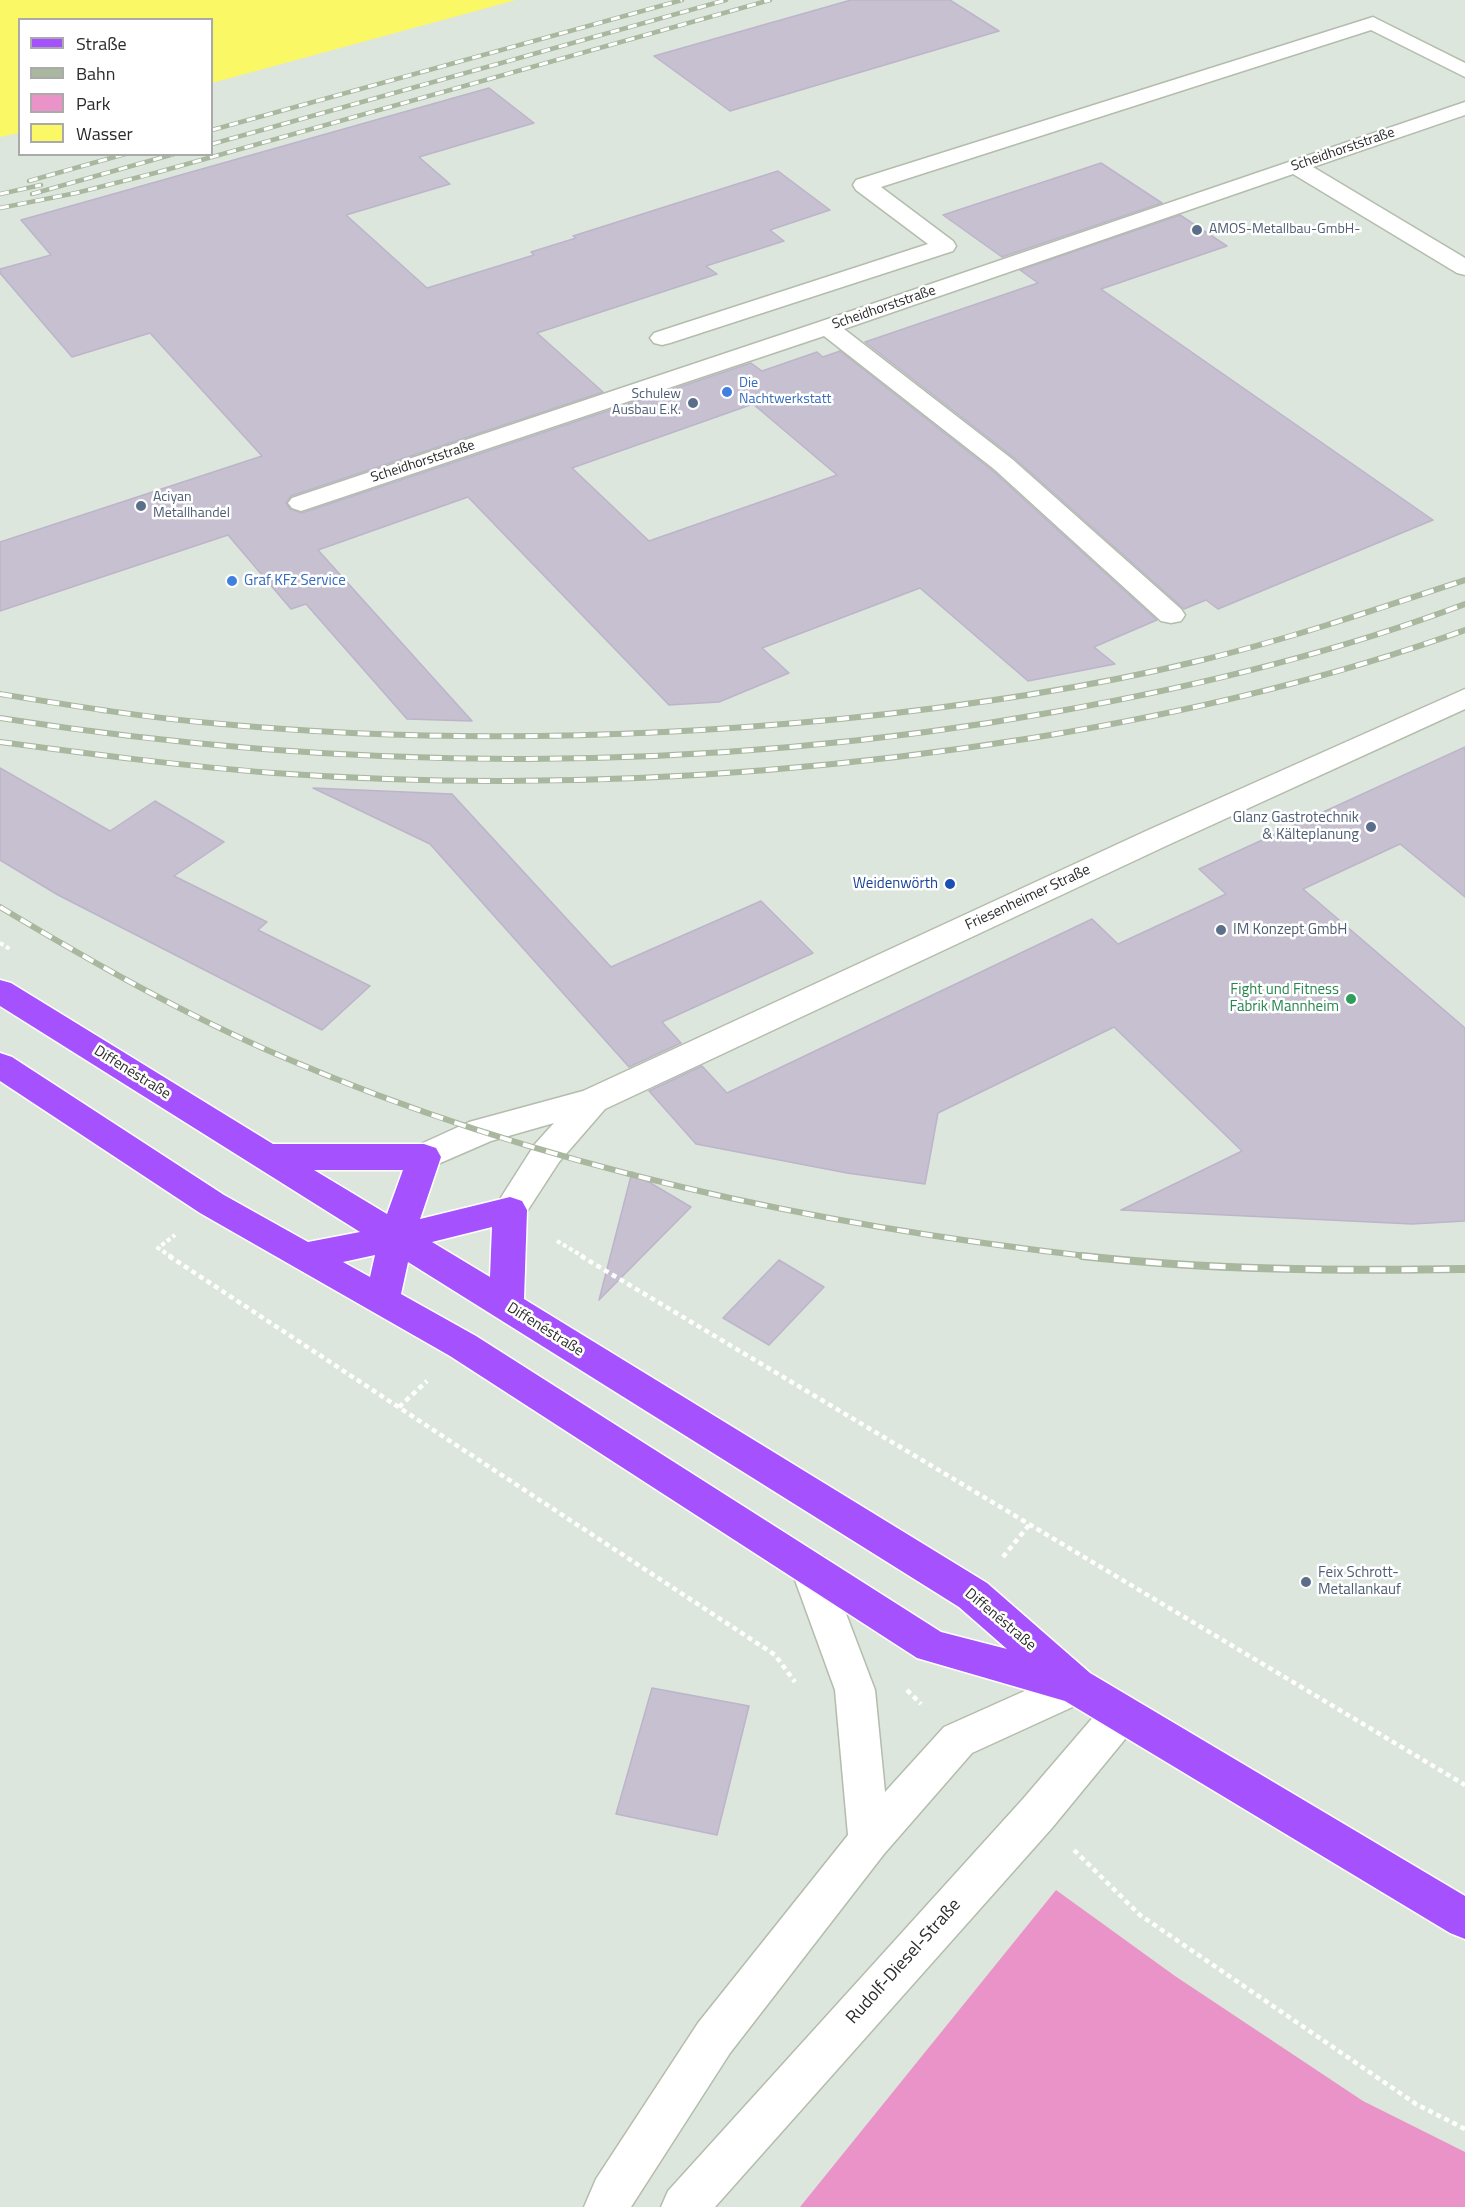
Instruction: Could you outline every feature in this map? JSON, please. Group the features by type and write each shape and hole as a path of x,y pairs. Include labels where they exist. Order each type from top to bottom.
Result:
{"main road":[{"name":"Diffenéstraße","path":"0,991 973,1595 1076,1686 1465,1919"},
{"name":"Diffenéstraße","path":"0,1065 212,1204 464,1346 931,1646 1076,1686"},
{"path":"267,1157 424,1157 396,1238 382,1300"},
{"path":"304,1256 396,1238 510,1210 506,1306"}],"street":[{"path":"662,338 945,246 864,185 1373,23 1465,71"},
{"name":"Scheidhorststraße","path":"301,503 827,327 1465,108"},
{"path":"1295,166 1465,268"},
{"path":"827,327 1003,464 1171,615"},
{"name":"Friesenheimer Straße","path":"424,1157 481,1131 593,1100 1146,843 1465,698"},
{"name":"Friesenheimer Straße","path":"510,1210 547,1153 593,1100"},
{"path":"810,1569 855,1690 869,1840"},
{"path":"607,2207 612,2195 714,2038 869,1840 958,1740 1076,1686"},
{"name":"Rudolf-Diesel-Straße","path":"684,2207 1038,1814 1121,1714"}],"path":[{"path":"510,1210 588,1261 1465,1785"},
{"path":"158,1248 775,1655 799,1687"},
{"path":"1038,1814 1140,1915 1416,2104 1465,2129"}],"shaded area":[{"path":"516,0 1465,0 1465,2207 0,2207 0,137 18,133 18,156 213,156 213,83"}],"green space":[{"path":"1056,1890 1175,1976 1363,2101 1465,2152 1465,2207 800,2207"}],"water":[{"path":"0,0 516,0 213,83 213,18 18,18 18,133 0,137"}],"building":[{"path":"851,0 950,0 999,31 730,111 654,56"},
{"path":"489,88 534,123 419,157 450,184 346,215 427,288 534,255 531,252 576,238 573,236 778,171 830,210 770,230 784,241 706,266 717,274 537,333 603,392 291,496 286,503 290,509 302,513 751,363 762,371 817,352 823,357 840,351 993,471 1157,620 1094,647 1115,664 1028,681 920,588 762,648 789,673 719,702 669,705 468,497 318,550 472,721 407,719 306,604 291,609 228,535 0,611 0,542 262,456 150,333 72,357 0,273 0,269 51,255 21,220","holes":["753,404 837,475 649,541 572,468"]},
{"path":"1101,163 1162,203 1002,257 943,215"},
{"path":"1180,215 1227,246 1101,289 1433,520 1218,609 1206,600 1184,609 1013,457 865,342 1038,283 1020,270"},
{"path":"1465,747 1465,897 1400,844 1303,889 1465,1028 1465,1221 1412,1224 1121,1210 1242,1151 1114,1027 938,1113 925,1184 847,1173 696,1144 649,1091 702,1066 727,1093 1092,919 1118,944 1226,894 1199,869"},
{"path":"0,768 110,831 155,801 224,842 174,876 267,922 258,930 370,986 322,1030 58,895 0,860"},
{"path":"313,788 452,794 611,967 761,901 813,953 662,1022 681,1043 629,1067 430,844"},
{"path":"632,1172 691,1207 599,1300"},
{"path":"779,1260 824,1287 769,1345 723,1318"},
{"path":"652,1688 749,1706 717,1835 616,1814"}],"railway":[{"path":"213,130 682,0"},
{"path":"213,144 726,0"},
{"path":"0,208 76,193 155,173 770,0"},
{"path":"29,181 118,156"},
{"path":"32,194 167,156"},
{"path":"0,194 41,185"},
{"path":"0,694 194,721 376,734 531,736 763,726 974,703 1150,672 1296,634 1465,580"},
{"path":"0,718 131,736 263,749 395,757 527,759 660,756 792,747 923,732 1054,712 1159,692 1313,654 1465,604"},
{"path":"0,742 205,767 369,778 464,781 559,780 749,771 938,752 1087,729 1196,707 1305,680 1465,630"},
{"path":"0,907 139,987 246,1041 381,1096 480,1131 580,1161 682,1187 784,1209 991,1244 1095,1257"},
{"path":"1082,1256 1177,1264 1273,1268 1465,1269"}],"place":[{"name":"AMOS-Metallbau-GmbH-","path":"1197,230"},
{"name":"Die Nachtwerkstatt","path":"727,392"},
{"name":"Schulew Ausbau E.K.","path":"693,403"},
{"name":"Aciyan Metallhandel","path":"141,506"},
{"name":"Graf KFz Service","path":"232,581"},
{"name":"Glanz Gastrotechnik & Kälteplanung","path":"1371,827"},
{"name":"Weidenwörth","path":"950,884"},
{"name":"IM Konzept GmbH","path":"1221,930"},
{"name":"Fight und Fitness Fabrik Mannheim","path":"1351,999"},
{"name":"Feix Schrott- Metallankauf","path":"1306,1582"}]}
